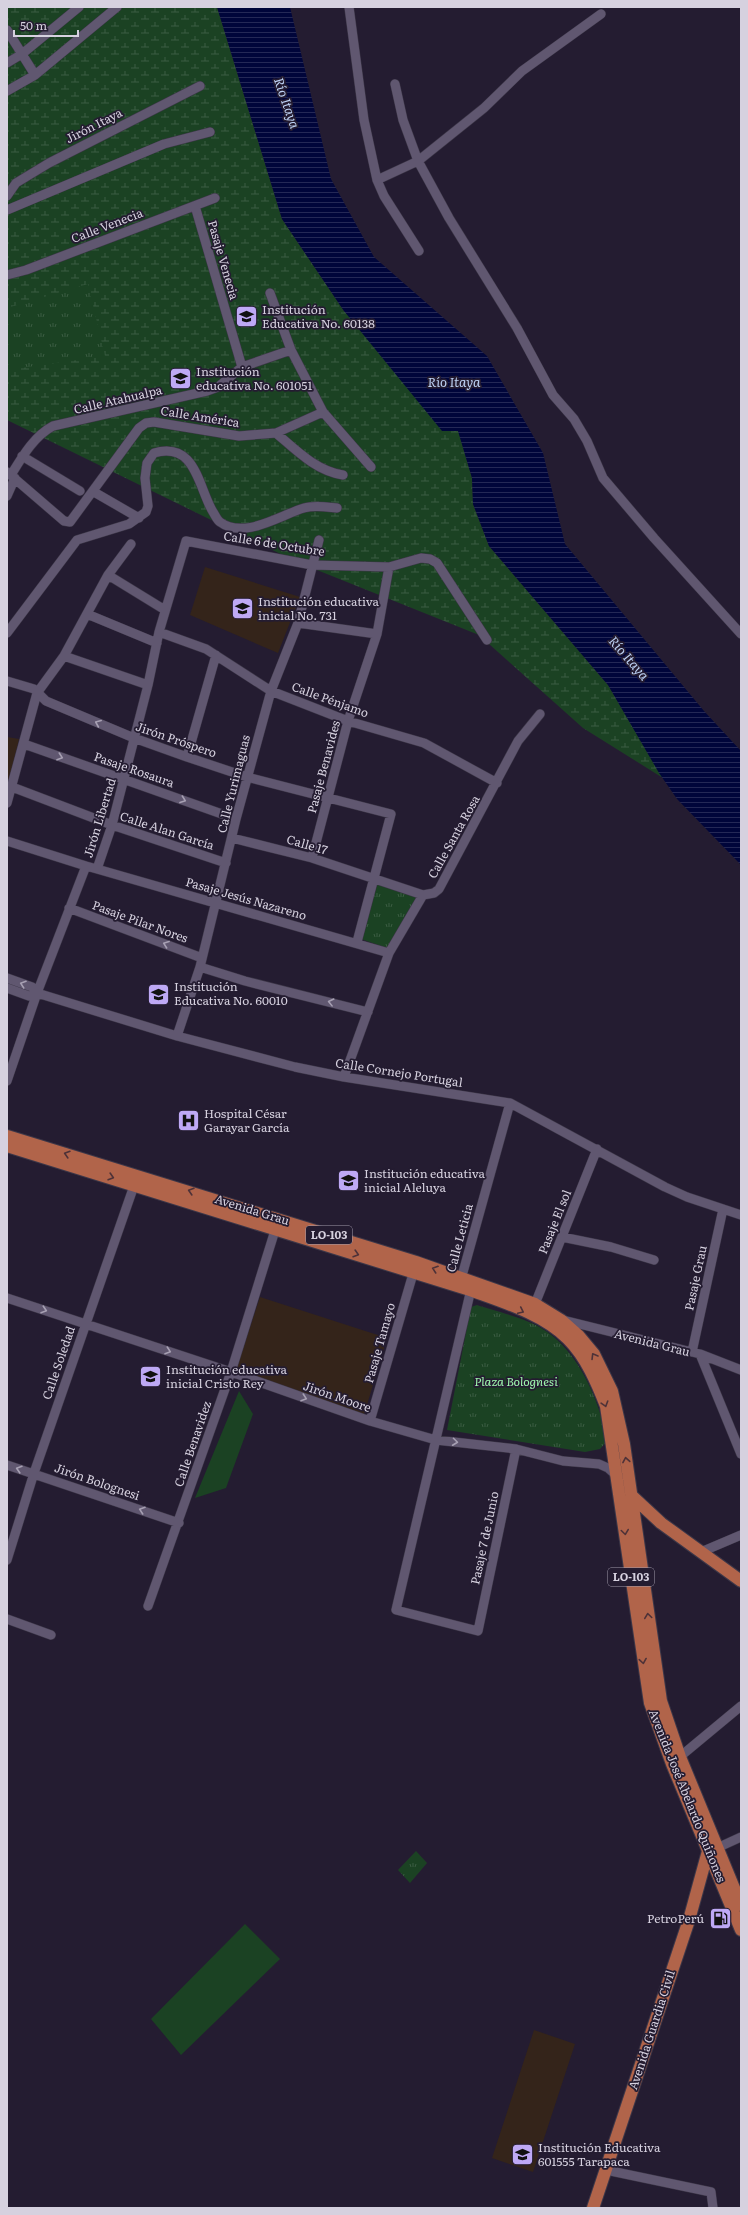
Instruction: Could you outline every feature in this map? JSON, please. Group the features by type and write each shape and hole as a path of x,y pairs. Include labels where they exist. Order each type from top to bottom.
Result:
{"main road":[{"name":"Avenida Grau","path":"7,1136 137,1180 466,1284 535,1304 561,1320 579,1336 594,1354 612,1391"},
{"name":"Avenida Grau","path":"7,1146 137,1180"},
{"name":"Avenida José Abelardo Quiñones","path":"466,1284 547,1323 569,1340 597,1382 606,1406 650,1703 676,1761 712,1850 741,1930"},
{"name":"Avenida José Abelardo Quiñones","path":"612,1391 633,1496 636,1536 661,1701 676,1761"},
{"path":"633,1496 661,1523 741,1581"},
{"path":"636,1536 643,1524 661,1523"},
{"name":"Avenida José Abelardo Quiñones","path":"712,1850 741,1905"},
{"name":"Avenida Guardia Civil","path":"593,2208 712,1850"}],"street":[{"path":"7,63 22,54 79,7"},
{"path":"7,91 35,75 117,7"},
{"path":"349,7 364,120 377,180 384,196 420,251"},
{"path":"377,180 418,161 484,108 522,71 601,14"},
{"path":"7,30 35,75"},
{"path":"395,84 403,120 418,161 449,218 521,334 553,395 574,419 587,441 603,478 654,538 741,634"},
{"name":"Jirón Itaya","path":"7,196 16,182 49,163 200,86"},
{"path":"7,210 149,150 210,132"},
{"name":"Calle Venecia","path":"7,275 33,267 215,198"},
{"name":"Pasaje Venecia","path":"195,206 242,367"},
{"path":"270,293 291,350 323,412 371,467"},
{"name":"Calle Atahualpa","path":"7,496 11,475 22,456 43,432 53,426 207,391 218,387 242,367 291,350"},
{"name":"Calle América","path":"11,475 64,521 70,522 94,492 139,428 146,423 154,422 239,436 276,433 323,412"},
{"path":"276,433 312,462 331,473 343,475"},
{"path":"7,633 77,540 116,529 139,518 148,506 145,478 147,463 154,453 165,450 182,455 194,465 210,506 219,522 232,527 251,527 304,508 320,506 337,508"},
{"path":"22,456 80,491"},
{"path":"94,492 139,518"},
{"name":"Calle Yurimaguas","path":"176,1036 200,967 236,819 271,691 298,623 319,540"},
{"name":"Calle 6 de Octubre","path":"186,541 312,565 389,567 421,558 430,559 437,563 487,640"},
{"name":"Jirón Libertad","path":"7,1081 37,993 86,866 97,869 112,825 148,685 159,632 186,541"},
{"path":"7,804 37,693 64,656 108,576 131,544"},
{"name":"Pasaje Benavides","path":"312,858 348,721 377,634 389,567"},
{"path":"108,576 165,610"},
{"path":"87,614 157,643"},
{"path":"298,623 377,634"},
{"name":"Calle Pénjamo","path":"159,632 206,649 271,691 348,721 424,743 497,783"},
{"path":"187,757 216,655"},
{"path":"64,656 148,685"},
{"name":"Jirón Próspero","path":"7,681 34,689 46,701 134,738 187,757 247,777 391,814 373,878"},
{"name":"Calle Santa Rosa","path":"424,894 434,893 439,889 497,783 518,741 540,714"},
{"name":"Pasaje Rosaura","path":"24,744 236,819"},
{"name":"Calle Alan García","path":"12,787 112,825 226,863"},
{"name":"Calle 17","path":"232,838 312,858 424,894"},
{"path":"7,841 86,866"},
{"name":"Pasaje Jesús Nazareno","path":"97,869 389,952"},
{"path":"357,942 373,878"},
{"path":"344,1077 389,952 424,894"},
{"name":"Pasaje Pilar Nores","path":"69,908 202,958"},
{"path":"200,967 245,981 368,1012"},
{"path":"7,978 32,987 37,993 29,996 7,988"},
{"name":"Calle Cornejo Portugal","path":"37,993 176,1036 295,1068 510,1103 665,1187 687,1197 741,1214"},
{"name":"Calle Leticia","path":"478,1631 396,1610 436,1440 466,1284 510,1103"},
{"name":"Pasaje El sol","path":"535,1304 597,1149"},
{"name":"Calle Soledad","path":"7,1560 34,1474 137,1180"},
{"name":"Pasaje Grau","path":"696,1354 723,1209"},
{"name":"Calle Benavidez","path":"148,1606 179,1523 231,1372 277,1224"},
{"path":"562,1237 619,1249 654,1260"},
{"name":"Pasaje Tamayo","path":"370,1421 415,1267"},
{"name":"Jirón Moore","path":"7,1298 231,1372 370,1421 436,1440 516,1449 551,1459 599,1464 608,1468 633,1496"},
{"name":"Avenida Grau","path":"561,1320 696,1354 741,1370"},
{"path":"696,1354 740,1450"},
{"name":"Pasaje 7 de Junio","path":"478,1631 516,1449"},
{"name":"Jirón Bolognesi","path":"7,1465 179,1523"},
{"path":"701,1552 741,1535"},
{"path":"7,1619 52,1635"},
{"path":"676,1761 741,1706"},
{"path":"712,1850 741,1837"},
{"path":"606,2170 711,2192 713,2208"}],"shaded area":[{"path":"205,567 300,597 278,653 190,615"},
{"path":"7,737 19,739 7,788"},
{"path":"260,1297 387,1338 364,1415 236,1370"},
{"path":"534,2030 575,2044 533,2172 492,2158"}],"green space":[{"path":"7,7 217,7 282,219 344,311 458,430 472,478 473,504 489,546 608,685 663,778 583,728 479,635 297,562 7,420"},
{"path":"88,284 105,356 7,370 7,308"},
{"path":"378,882 417,896 387,948 361,939"},
{"name":"Plaza Bolognesi","path":"477,1305 534,1324 554,1337 566,1349 585,1377 599,1409 607,1441 600,1449 585,1452 447,1430 471,1307"},
{"path":"239,1391 253,1414 226,1488 195,1498"},
{"path":"416,1851 427,1863 410,1883 398,1870"},
{"path":"245,1924 280,1959 181,2055 151,2019"}],"water":[{"name":"Río Itaya","path":"217,7 290,7 331,179 374,257 487,356 543,453 565,544 704,711 741,751 741,865 677,799 659,773 608,685 489,546 473,504 472,478 458,431 442,431 344,311 282,219"}],"place":[{"name":"Institución Educativa No. 60138","path":"247,317"},
{"name":"Institución educativa No. 601051","path":"181,379"},
{"name":"Institución educativa inicial No. 731","path":"243,609"},
{"name":"Institución Educativa No. 60010","path":"158,994"},
{"name":"Hospital César Garayar García","path":"189,1121"},
{"name":"Institución educativa inicial Aleluya","path":"349,1181"},
{"name":"Institución educativa inicial Cristo Rey","path":"150,1377"},
{"name":"PetroPerú","path":"720,1919"},
{"name":"Institución Educativa 601555 Tarapaca","path":"522,2155"}]}
